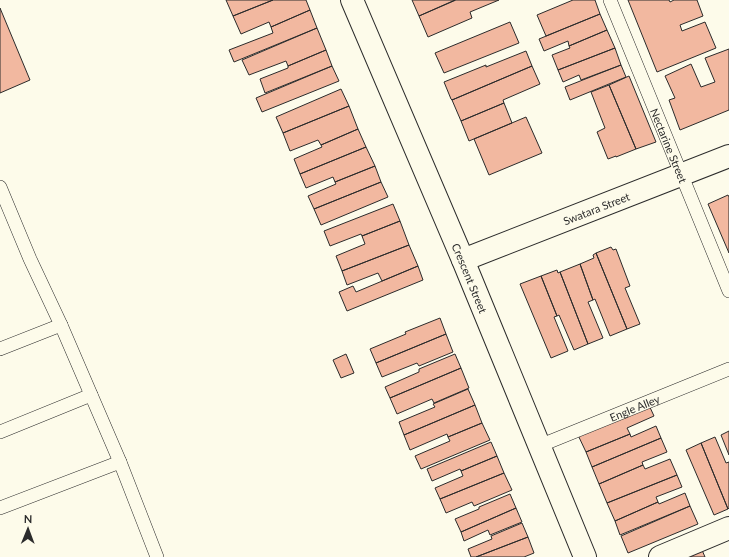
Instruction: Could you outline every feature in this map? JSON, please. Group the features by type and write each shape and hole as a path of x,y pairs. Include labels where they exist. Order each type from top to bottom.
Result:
{"street":[{"name":"Crescent Street","path":"352,0 463,260 585,557"},
{"name":"Swatara Street","path":"463,260 729,156"},
{"path":"660,557 729,528"}],"lane":[{"name":"Nectarine Street","path":"610,0 729,291"},
{"path":"0,188 120,462 157,557"},
{"path":"0,349 60,325"},
{"name":"Engle Alley","path":"539,446 729,369"},
{"path":"0,432 91,395"},
{"path":"0,508 120,462"}],"building":[{"path":"226,0 273,0 233,16"},
{"path":"273,0 306,0 310,10 271,27 269,22 241,34 233,16"},
{"path":"412,0 455,0 419,16"},
{"path":"456,0 499,0 470,12 472,18 428,37 419,16"},
{"path":"573,0 595,0 600,14 546,36 537,15"},
{"path":"628,0 669,0 670,2 674,0 697,0 703,16 680,25 682,31 705,22 716,48 657,72"},
{"path":"0,8 30,80 0,93"},
{"path":"310,10 317,28 234,62 229,50 273,33 271,27"},
{"path":"600,14 607,30 569,46 568,41 544,51 539,39"},
{"path":"510,22 519,43 444,73 435,53"},
{"path":"317,28 326,50 288,66 286,61 249,75 242,60"},
{"path":"607,30 615,48 558,70 552,55"},
{"path":"615,48 621,65 581,80 579,75 563,82 558,70"},
{"path":"729,49 729,110 680,130 669,100 675,98 665,76 691,64 701,87 715,82 705,58"},
{"path":"326,50 332,66 265,93 260,79"},
{"path":"526,51 532,66 452,100 451,99 444,82"},
{"path":"621,65 626,77 570,100 565,87"},
{"path":"332,66 339,81 262,112 256,98"},
{"path":"532,66 540,84 503,100 504,103 461,121 452,100"},
{"path":"629,76 656,142 636,149 609,85"},
{"path":"609,85 636,149 608,159 597,132 605,128 591,92"},
{"path":"341,89 349,106 283,133 276,117"},
{"path":"504,103 512,123 469,141 461,121"},
{"path":"349,106 358,129 321,145 318,140 290,151 283,133"},
{"path":"526,117 542,153 489,175 474,139"},
{"path":"358,129 366,147 300,174 294,159 322,147 321,145"},
{"path":"366,147 375,166 335,182 333,177 306,188 300,174"},
{"path":"375,166 381,182 314,209 308,196 336,184 335,182"},
{"path":"381,182 388,197 321,225 314,209"},
{"path":"728,195 729,197 729,253 708,204"},
{"path":"393,204 400,221 362,236 361,234 330,246 324,231"},
{"path":"400,221 409,245 342,271 336,256 365,244 362,236"},
{"path":"409,245 418,266 382,281 378,273 347,285 342,271"},
{"path":"611,247 613,250 616,249 630,286 625,288 640,324 627,329 596,253"},
{"path":"596,253 627,329 610,336 595,299 593,300 580,264 594,258 593,255"},
{"path":"580,264 593,300 588,302 603,338 588,344 560,272"},
{"path":"418,266 423,280 347,311 339,292 353,286 356,292"},
{"path":"557,270 558,273 560,272 588,344 574,350 559,315 557,316 541,276"},
{"path":"541,276 557,316 554,317 568,351 551,358 520,284"},
{"path":"440,318 446,334 376,363 370,349 406,334 405,332"},
{"path":"446,334 453,352 419,366 417,363 382,377 376,363"},
{"path":"346,354 354,373 341,378 333,360"},
{"path":"455,354 461,368 390,398 385,387 419,372 419,369"},
{"path":"461,368 469,388 434,403 432,399 397,414 390,398"},
{"path":"468,389 475,405 404,435 399,422 435,407 433,404"},
{"path":"648,403 654,416 627,428 630,434 586,452 577,433"},
{"path":"475,405 482,423 448,437 447,434 410,450 404,435"},
{"path":"482,423 490,440 421,469 415,456 450,441 448,437"},
{"path":"656,426 661,438 592,467 586,452 630,434 631,437"},
{"path":"729,431 729,455 721,435"},
{"path":"715,437 726,463 729,462 728,509 701,443"},
{"path":"661,438 667,452 642,462 643,465 599,484 592,467"},
{"path":"491,442 497,456 432,481 427,469"},
{"path":"701,443 728,509 714,515 686,450"},
{"path":"497,456 504,473 440,499 435,488 463,476 461,471"},
{"path":"670,459 677,475 607,503 599,484 643,465 645,469"},
{"path":"504,473 512,490 474,506 472,502 446,513 440,499"},
{"path":"677,475 682,487 656,497 658,502 615,521 607,503"},
{"path":"685,493 690,506 620,535 615,521 658,502 659,504"},
{"path":"510,494 516,508 461,532 455,519"},
{"path":"690,506 698,524 628,553 621,536"},
{"path":"516,508 522,522 490,535 488,530 464,541 461,532"},
{"path":"522,523 528,537 476,557 471,557 468,549 492,539 491,536"},
{"path":"528,537 534,553 524,557 476,557"},
{"path":"702,550 705,557 685,557"}]}
